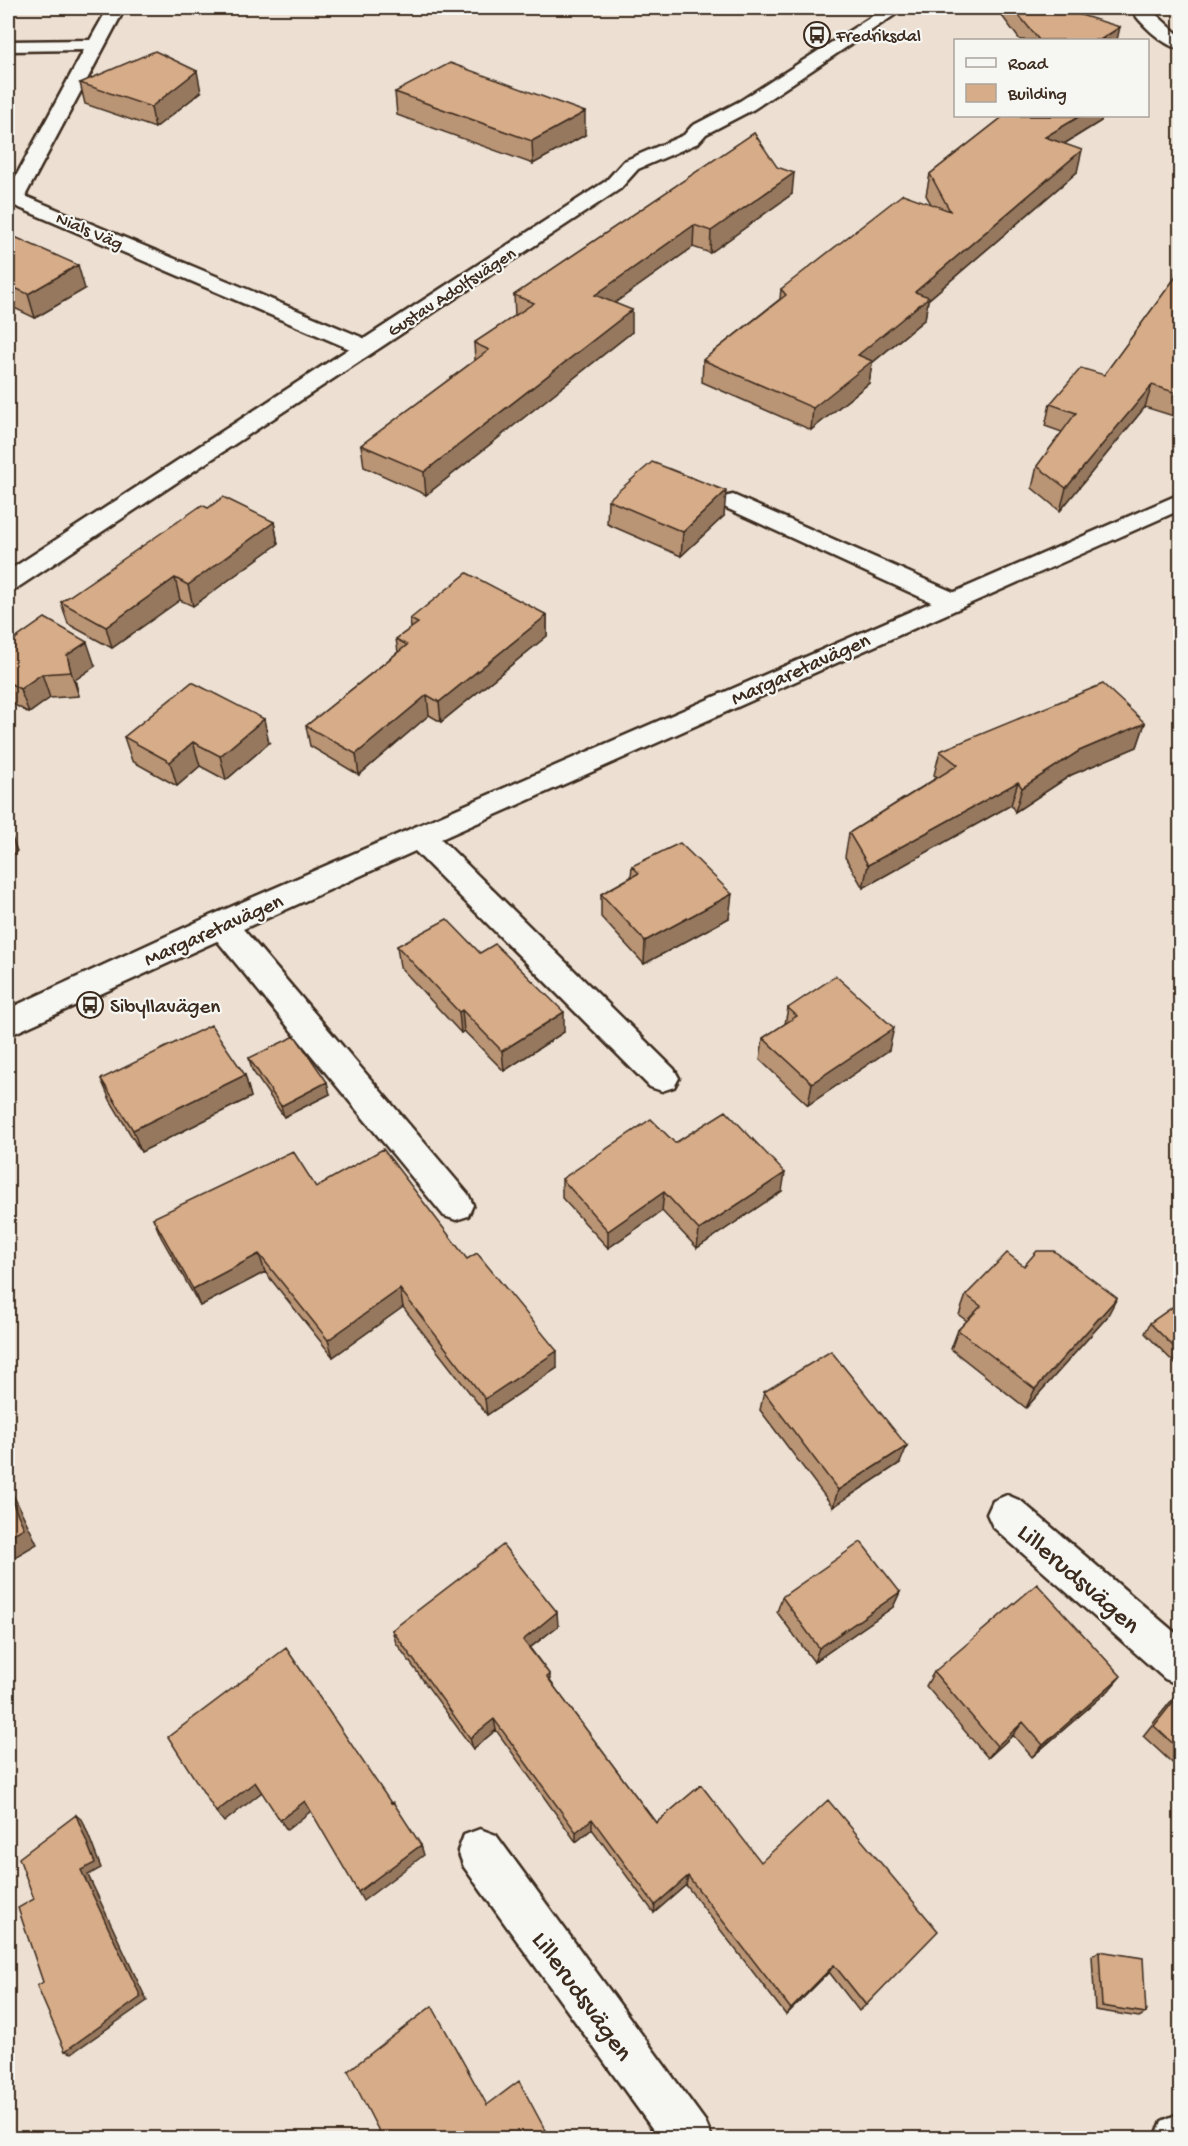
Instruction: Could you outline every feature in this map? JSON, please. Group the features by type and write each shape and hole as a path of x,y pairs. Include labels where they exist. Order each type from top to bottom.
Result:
{"street":[{"name":"Nials Väg","path":"116,8 11,198 365,346"},
{"name":"Gustav Adolfsvägen","path":"8,582 612,185 631,165 691,139 699,130 747,105 896,8"},
{"path":"1139,8 1180,44"},
{"path":"8,46 94,45"},
{"name":"Margaretavägen","path":"8,1023 221,924 421,838 1180,501"},
{"path":"733,502 951,601"},
{"path":"421,838 662,1078"},
{"path":"221,924 456,1205"},
{"name":"Lillerudsvägen","path":"1007,1514 1180,1664"},
{"name":"Lillerudsvägen","path":"480,1851 688,2139"}],"building":[{"path":"1013,8 1058,8 1120,27 1102,39 1038,39"},
{"path":"155,51 197,71 151,107 80,83"},
{"path":"450,63 585,112 532,141 395,92"},
{"path":"1003,117 1078,117 1045,137 1082,150 915,292 929,297 858,355 872,361 813,408 703,360 786,295 781,289 903,194 950,211 930,174"},
{"path":"754,133 777,167 794,173 711,231 694,225 595,295 632,310 424,472 361,445 489,350 474,343 534,303 514,295"},
{"path":"8,234 78,265 28,294 8,285"},
{"path":"1180,271 1180,394 1152,385 1066,488 1037,466 1076,413 1050,404 1081,368 1104,375"},
{"path":"652,462 726,491 683,532 608,500"},
{"path":"223,497 274,522 188,585 175,578 106,627 61,602 202,505 208,508"},
{"path":"467,573 547,615 439,702 427,695 356,754 306,726 407,645 396,639 418,623 410,619"},
{"path":"45,618 87,642 67,655 71,672 42,674 20,689 8,682 8,644"},
{"path":"192,682 264,719 220,756 193,742 170,762 124,737"},
{"path":"1103,684 1145,723 1079,751 1022,788 1018,782 868,865 849,833 958,765 940,751"},
{"path":"680,843 732,894 645,941 601,894 639,873 632,866"},
{"path":"447,919 480,953 495,944 564,1012 502,1051 462,1010 459,1012 397,946"},
{"path":"836,976 894,1028 812,1083 763,1038 797,1016 788,1008"},
{"path":"211,1025 245,1075 133,1130 101,1079"},
{"path":"295,1036 327,1082 281,1106 249,1058"},
{"path":"726,1111 785,1173 699,1230 664,1192 608,1231 562,1179 651,1119 675,1143"},
{"path":"383,1149 467,1259 477,1253 557,1351 485,1399 400,1289 328,1340 259,1254 193,1289 153,1218 293,1151 316,1187"},
{"path":"1037,1251 1054,1251 1117,1298 1035,1389 958,1330 981,1306 966,1295 1007,1253 1024,1266"},
{"path":"1180,1302 1180,1353 1150,1323"},
{"path":"831,1351 907,1446 838,1490 764,1392"},
{"path":"8,1493 24,1528 8,1537"},
{"path":"861,1542 900,1592 819,1648 782,1597"},
{"path":"503,1545 557,1612 523,1640 550,1675 547,1677 656,1823 701,1785 761,1862 828,1800 938,1931 866,2005 834,1965 791,2009 688,1876 655,1905 592,1819 576,1832 494,1719 470,1738 392,1630"},
{"path":"1037,1584 1121,1676 1043,1745 1023,1722 997,1746 934,1672"},
{"path":"286,1648 421,1845 358,1892 305,1801 280,1820 255,1782 216,1812 168,1737"},
{"path":"1180,1693 1180,1750 1154,1726"},
{"path":"76,1815 95,1863 81,1870 141,1997 65,2051 37,1986 43,1982 18,1908 34,1899 19,1858"},
{"path":"1099,1951 1143,1958 1146,2013 1102,2006"},
{"path":"432,2006 487,2105 519,2081 550,2139 383,2139 348,2071"}],"place":[{"name":"Fredriksdal","path":"817,35"},
{"name":"Sibyllavägen","path":"90,1005"}]}
